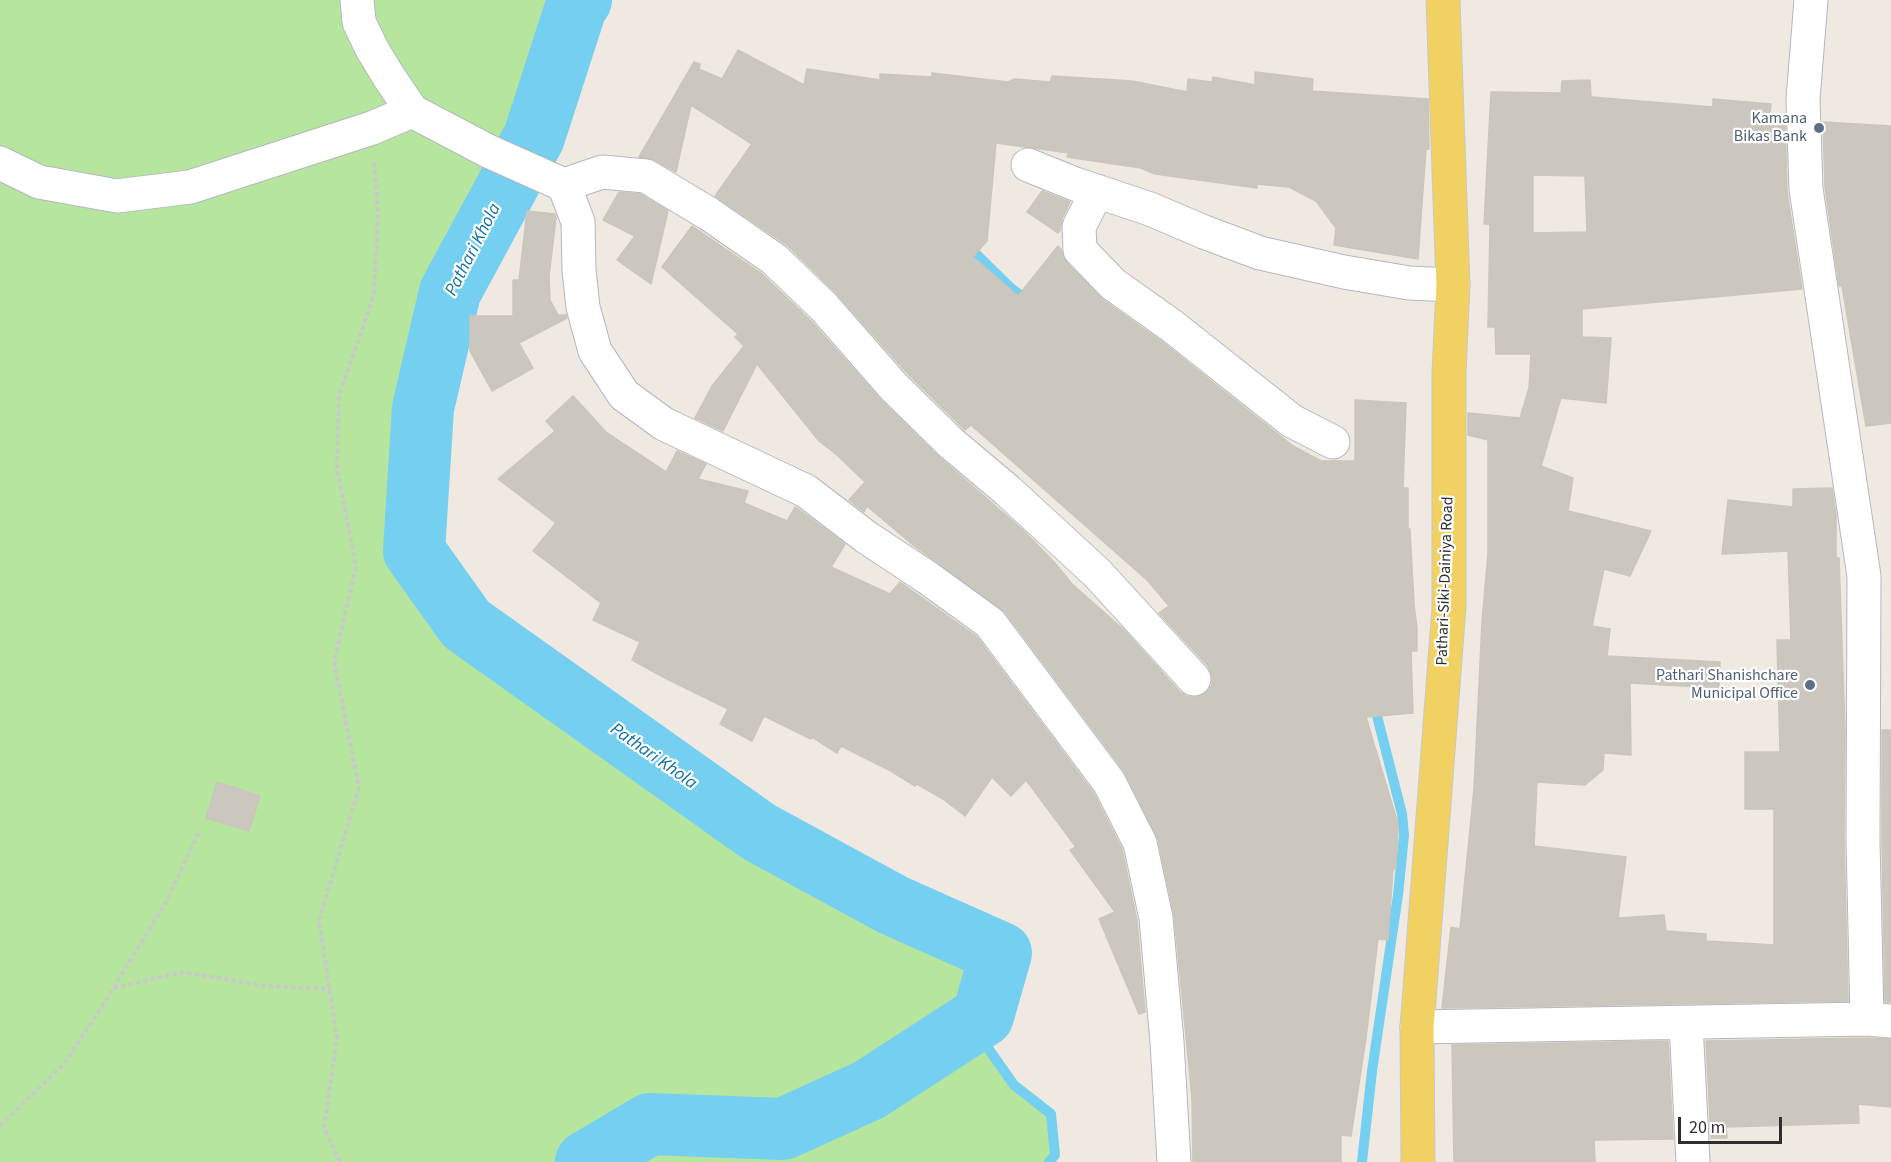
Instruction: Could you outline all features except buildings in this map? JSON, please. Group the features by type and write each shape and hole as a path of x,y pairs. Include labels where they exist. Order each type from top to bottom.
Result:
{"main road":[{"name":"Pathari-Siki-Dainiya Road","path":"1418,1162 1417,1027 1449,607 1449,373 1453,285 1443,0"}],"street":[{"path":"357,0 359,22 372,49 412,111 488,151 556,181 602,172 646,176 709,213 774,260 824,307 893,386 951,443 1008,490 1097,573 1194,679"},
{"path":"1417,1027 1879,1020 1863,840 1864,576 1806,189 1803,99 1811,0"},
{"path":"0,163 39,182 117,196 190,186 372,128 412,111"},
{"path":"1028,165 1150,209 1260,253 1366,276 1409,283 1453,285"},
{"path":"556,181 578,222 579,270 583,307 595,351 624,394 664,424 806,491 866,537 990,623 1109,782 1140,843 1156,918 1167,1042 1174,1162"},
{"path":"1096,191 1079,227 1080,250 1113,284 1172,326 1292,421 1333,442"},
{"path":"1686,1023 1693,1162"}],"path":[{"path":"340,1162 324,1128 337,1038 319,920 359,788 334,661 356,567 337,468 339,394 374,295 378,212 372,128"},
{"path":"0,1126 63,1065 166,902 199,832"},
{"path":"113,988 183,972 265,986 330,989"}],"green space":[{"path":"0,0 581,0 576,7 534,137 450,292 423,408 414,551 466,624 759,832 893,905 1001,953 983,1016 971,1024 1014,1085 1051,1114 1055,1155 1049,1162 0,1162"}],"waterway":[{"name":"Pathari Khola","path":"581,0 576,7 534,137 450,292 423,408 414,551 466,624 759,832 893,905 1001,953 983,1016 869,1090 783,1129 650,1124 586,1162"},
{"path":"967,245 1011,288 1031,303"},
{"path":"1362,1162 1404,835 1402,814 1374,704"},
{"path":"971,1024 1014,1085 1051,1114 1055,1155 1049,1162"}],"place":[{"name":"Kamana Bikas Bank","path":"1819,128"},
{"name":"Pathari Shanishchare Municipal Office","path":"1810,685"}]}
